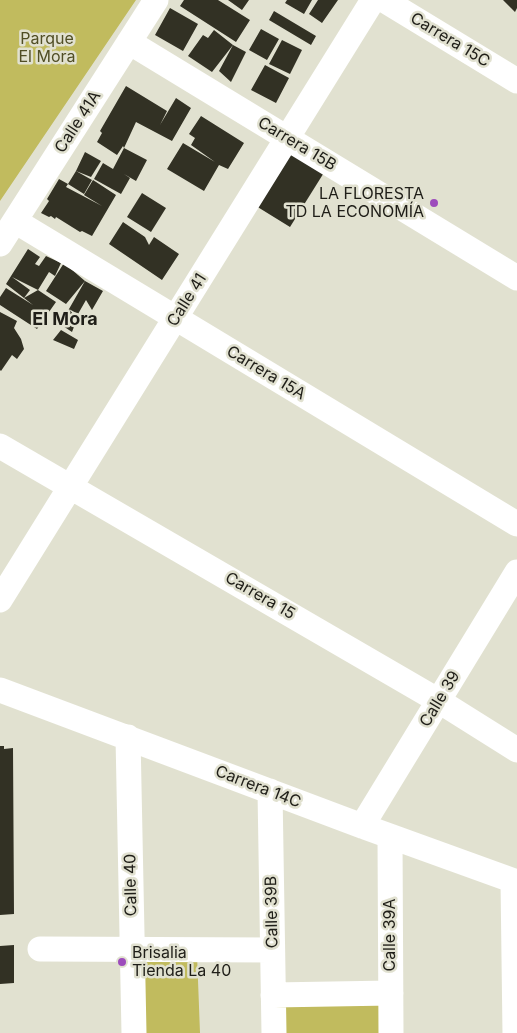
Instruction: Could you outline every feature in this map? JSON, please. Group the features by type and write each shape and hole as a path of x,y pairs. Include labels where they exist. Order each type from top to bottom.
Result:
{"street":[{"name":"Calle 41A","path":"0,244 156,0"},
{"name":"Calle 41","path":"0,600 373,0"},
{"name":"Carrera 15C","path":"384,0 517,81"},
{"name":"Carrera 15B","path":"129,42 517,278"},
{"name":"Carrera 15A","path":"15,221 517,524"},
{"name":"Carrera 15","path":"0,446 439,701 517,750"},
{"name":"Calle 39","path":"362,826 517,572"},
{"name":"Carrera 14C","path":"0,690 362,826 515,881"},
{"name":"Calle 40","path":"128,737 134,1033"},
{"name":"Calle 39B","path":"270,791 274,1033"},
{"name":"Calle 39A","path":"390,836 391,1033"},
{"path":"515,881 515,1033"},
{"path":"40,949 272,950"},
{"path":"273,995 391,993"}],"green space":[{"name":"Parque El Mora","path":"0,0 136,0 0,201"},
{"path":"197,954 200,1033 144,1033 141,955"},
{"path":"383,995 384,1033 278,1033 277,999"}],"building":[{"path":"184,0 218,0 250,20 236,42 180,6"},
{"path":"228,0 249,0 242,10"},
{"path":"287,0 312,0 304,14 285,3"},
{"path":"318,0 338,0 322,23 309,14"},
{"path":"503,0 517,0 515,12"},
{"path":"170,8 198,24 183,51 155,35"},
{"path":"274,11 316,36 311,45 269,20"},
{"path":"261,29 279,39 267,60 249,50"},
{"path":"214,30 233,45 212,72 188,56 203,35 208,38"},
{"path":"282,40 302,50 290,74 269,64"},
{"path":"233,45 246,52 231,82 219,71"},
{"path":"265,65 289,78 276,103 251,90"},
{"path":"126,86 167,111 160,125 176,98 191,108 172,141 136,122 124,148 123,146 117,155 97,142 102,133 100,131"},
{"path":"201,116 244,143 228,169 219,165 204,191 167,169 183,143 215,162 191,145 195,138 189,134"},
{"path":"124,148 147,160 136,181 124,174 130,178 121,194 94,179 103,163 113,169"},
{"path":"290,150 325,171 290,227 256,206"},
{"path":"85,152 101,161 91,177 76,171"},
{"path":"76,171 92,180 84,194 68,184"},
{"path":"59,179 68,184 66,187 102,206 84,195 93,180 116,195 92,236 82,231 80,232 56,217 55,219 41,213"},
{"path":"142,193 166,208 151,232 127,217"},
{"path":"123,222 145,237 149,245 154,237 179,254 162,280 109,244"},
{"path":"28,249 40,257 35,264 39,266 46,256 61,263 55,276 49,272 38,290 12,277 30,290 24,298 6,284"},
{"path":"64,263 85,281 66,304 46,291"},
{"path":"85,281 103,291 92,310 86,300 78,314 69,309"},
{"path":"6,288 33,305 24,298 38,290 56,302 37,329 0,305 0,297"},
{"path":"69,309 77,319 72,332 63,326"},
{"path":"0,312 17,321 14,328 21,339 24,349 17,359 12,355 1,371 0,370"},
{"path":"61,330 78,340 74,349 53,340"},
{"path":"0,746 4,746 4,749 13,748 14,914 0,915"},
{"path":"14,945 14,983 0,984 0,946"}],"place":[{"name":"LA FLORESTA TD LA ECONOMÍA","path":"434,203"},
{"name":"Brisalia Tienda La 40","path":"122,962"}],"district":[{"name":"El Mora","path":"65,320"}]}
